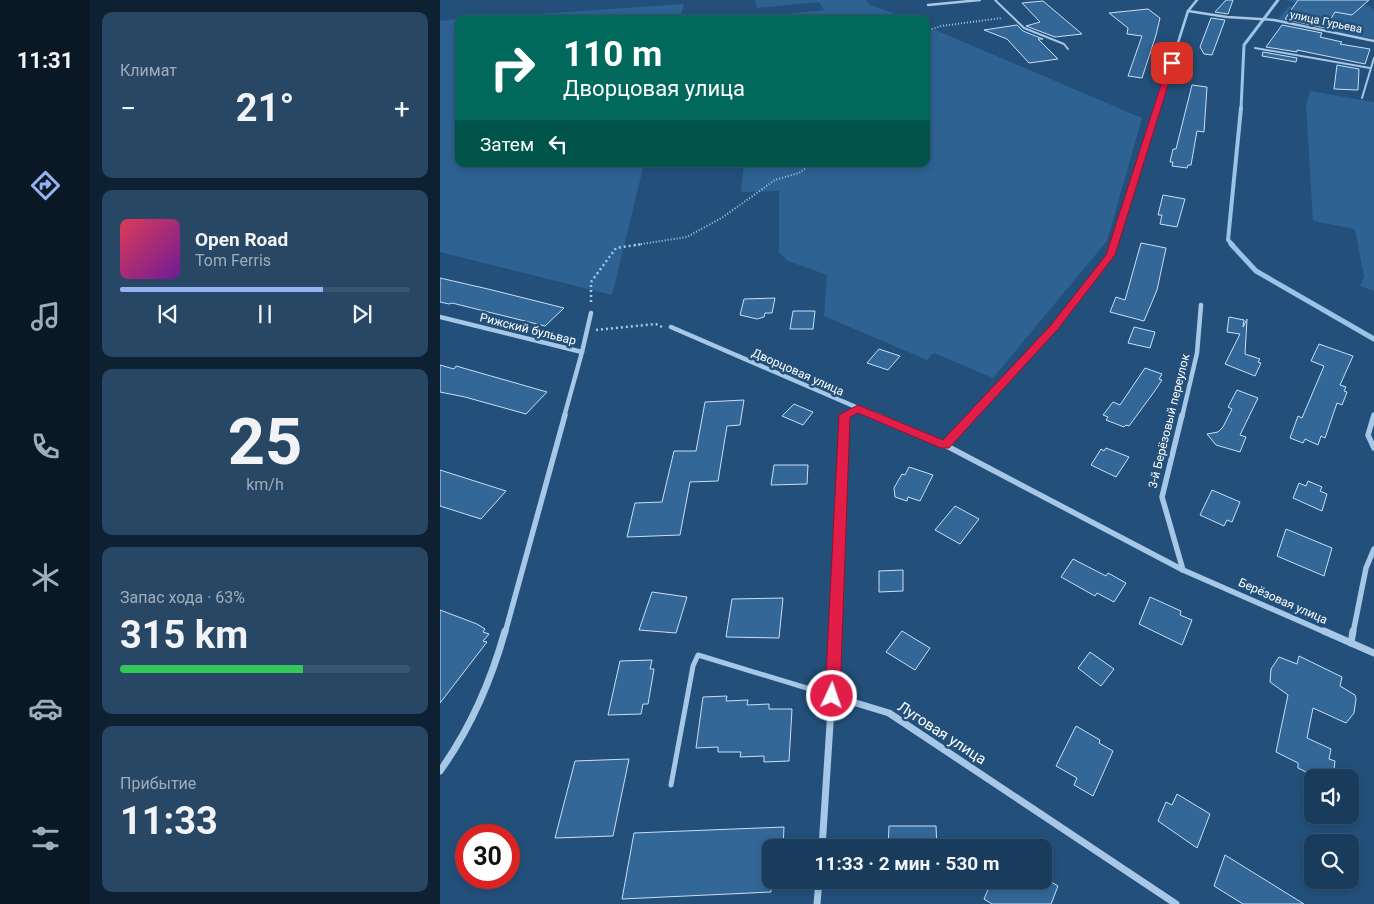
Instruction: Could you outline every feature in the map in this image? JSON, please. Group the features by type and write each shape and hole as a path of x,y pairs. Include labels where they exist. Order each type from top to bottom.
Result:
{"street":[{"path":"928,5 980,0"},
{"path":"945,445 1054,327 1111,255 1188,11 1198,0"},
{"name":"улица Гурьева","path":"1188,11 1227,17 1254,17 1274,20 1374,41"},
{"name":"3-й Берёзовый переулок","path":"1182,570 1162,497 1197,353 1201,305"},
{"path":"582,352 591,313"},
{"name":"Рижский бульвар","path":"440,317 582,352 496,664 460,743 440,771"},
{"name":"Дворцовая улица","path":"671,327 945,445"},
{"path":"823,839 832,696 845,415 858,409"},
{"path":"1374,415 1368,435 1374,448"},
{"name":"Берёзовая улица","path":"945,445 1182,570 1374,653"},
{"path":"1351,643 1366,568 1374,549"},
{"name":"Луговая улица","path":"832,696 889,713 1176,904"},
{"path":"817,904 818,889"}],"lane":[{"path":"995,0 1024,28 1064,44 1068,49"},
{"path":"1255,48 1370,68"},
{"path":"1362,98 1374,58"},
{"path":"671,785 693,666 698,655 832,696"}],"path":[{"path":"930,29 1013,17"},
{"path":"591,313 591,282 616,248 687,236 723,217 776,180 800,173 807,167"}],"shaded area":[{"path":"755,0 866,0 871,5 898,15 778,15 824,10 819,2 757,8"},
{"path":"1284,0 1352,0 1351,2 1369,6 1374,11 1374,39 1278,19 1289,6 1296,7 1298,3"},
{"path":"684,4 681,15 524,15"},
{"path":"455,19 455,167 643,167 612,295 440,252 440,21"},
{"path":"930,28 1142,118 1107,241 993,378 934,353 927,360 824,316 827,275 788,261 779,252 779,191 741,192 744,167 930,167"},
{"path":"1310,91 1374,102 1374,291 1360,286 1364,277 1355,229 1313,221 1306,105"}],"building":[{"path":"1226,0 1233,0 1228,14 1215,12"},
{"path":"1298,0 1369,0 1352,15 1335,12 1325,28 1285,19"},
{"path":"1043,1 1082,34 1055,37 1026,26 1040,22 1022,3"},
{"path":"1148,9 1160,18 1156,35 1142,78 1128,76 1142,36 1127,34 1128,28 1109,13"},
{"path":"1211,18 1225,20 1212,55 1204,54 1200,47"},
{"path":"1017,25 1023,31 1043,39 1038,39 1058,59 1029,63 1007,39 984,30"},
{"path":"1282,25 1322,33 1320,37 1342,42 1340,44 1370,49 1365,64 1297,50 1297,52 1266,47"},
{"path":"1263,52 1297,58 1296,62 1262,56"},
{"path":"1337,65 1359,69 1358,90 1334,89"},
{"path":"1192,85 1207,87 1204,132 1197,131 1191,165 1188,165 1187,168 1172,166 1173,162 1170,162 1173,149 1176,149"},
{"path":"1163,195 1185,199 1177,227 1160,224 1162,215 1158,215"},
{"path":"1141,243 1166,248 1157,290 1144,321 1110,312 1116,297 1125,300"},
{"path":"440,278 564,308 545,326 452,303 440,302"},
{"path":"775,298 772,313 765,313 764,317 757,319 740,315 744,299"},
{"path":"793,311 815,311 813,329 790,329"},
{"path":"1229,317 1244,320 1243,327 1247,319 1245,354 1260,359 1258,362 1261,363 1255,376 1225,364 1240,334 1227,332"},
{"path":"1134,327 1155,332 1150,348 1128,343"},
{"path":"1319,344 1353,356 1340,385 1346,387 1344,391 1347,392 1342,405 1337,403 1325,438 1321,436 1318,445 1305,439 1303,443 1290,438 1298,416 1302,418 1324,366 1311,361"},
{"path":"879,349 900,356 888,370 867,363"},
{"path":"440,365 454,369 456,366 547,392 526,414 440,392"},
{"path":"1145,368 1162,374 1159,379 1162,380 1129,426 1126,425 1124,427 1106,420 1108,417 1103,415 1113,402 1120,405"},
{"path":"1237,390 1258,398 1240,435 1246,437 1240,452 1216,445 1207,434 1218,432 1223,427 1232,409 1228,407"},
{"path":"744,400 740,425 727,426 718,481 690,482 680,535 627,537 635,503 662,502 674,451 696,451 705,402"},
{"path":"794,404 813,412 803,425 782,416"},
{"path":"1106,448 1129,457 1116,477 1091,465 1101,449 1104,451"},
{"path":"774,465 808,465 807,484 771,485"},
{"path":"909,467 933,475 920,501 908,497 907,501 895,497 894,488 902,474 905,475"},
{"path":"440,470 506,491 481,519 440,506"},
{"path":"1308,481 1322,487 1320,491 1327,494 1322,511 1293,498 1299,483 1306,486"},
{"path":"1212,490 1240,502 1232,522 1227,520 1224,526 1200,515"},
{"path":"955,506 979,519 960,544 935,530"},
{"path":"1286,529 1332,548 1324,576 1277,556"},
{"path":"1073,559 1106,576 1108,573 1126,583 1114,602 1097,593 1095,596 1061,577"},
{"path":"903,570 903,591 879,592 879,571"},
{"path":"652,592 687,597 676,633 639,630"},
{"path":"1150,597 1181,611 1180,615 1192,620 1182,645 1139,624"},
{"path":"783,598 779,638 726,637 732,599"},
{"path":"440,610 477,624 485,629 483,632 489,634 483,641 487,642 440,703"},
{"path":"902,631 930,648 915,670 886,652"},
{"path":"1090,652 1114,669 1101,686 1078,668"},
{"path":"1299,656 1342,677 1340,686 1355,695 1354,713 1346,723 1313,708 1307,738 1331,749 1329,759 1335,761 1334,769 1304,769 1304,771 1298,768 1298,763 1276,752 1288,695 1270,682 1271,669 1279,657 1297,664"},
{"path":"652,660 650,669 654,669 648,704 643,704 641,714 608,715 620,661"},
{"path":"727,696 726,701 748,700 747,705 769,704 769,709 792,709 789,761 764,762 764,756 740,757 741,752 718,752 718,747 696,748 703,697"},
{"path":"1076,726 1100,740 1099,743 1113,751 1093,796 1074,785 1077,778 1056,766"},
{"path":"629,759 613,836 555,838 575,761"},
{"path":"1177,794 1210,814 1197,848 1158,821 1166,802 1172,805"},
{"path":"889,826 936,826 937,839 888,839"},
{"path":"784,827 783,839 762,839 762,889 771,889 771,892 622,899 634,833"},
{"path":"1225,855 1304,904 1243,904 1214,886"},
{"path":"1052,882 1058,886 1051,904 992,904 984,899 988,889 1052,889"}],"waterway":[{"path":"1241,109 1244,45 1278,0"},
{"path":"1233,245 1228,240 1241,108"},
{"path":"1231,244 1256,271 1374,339"}],"route":[{"path":"832,696 845,415 858,409 945,445 1054,327 1111,255 1172,63"}]}
